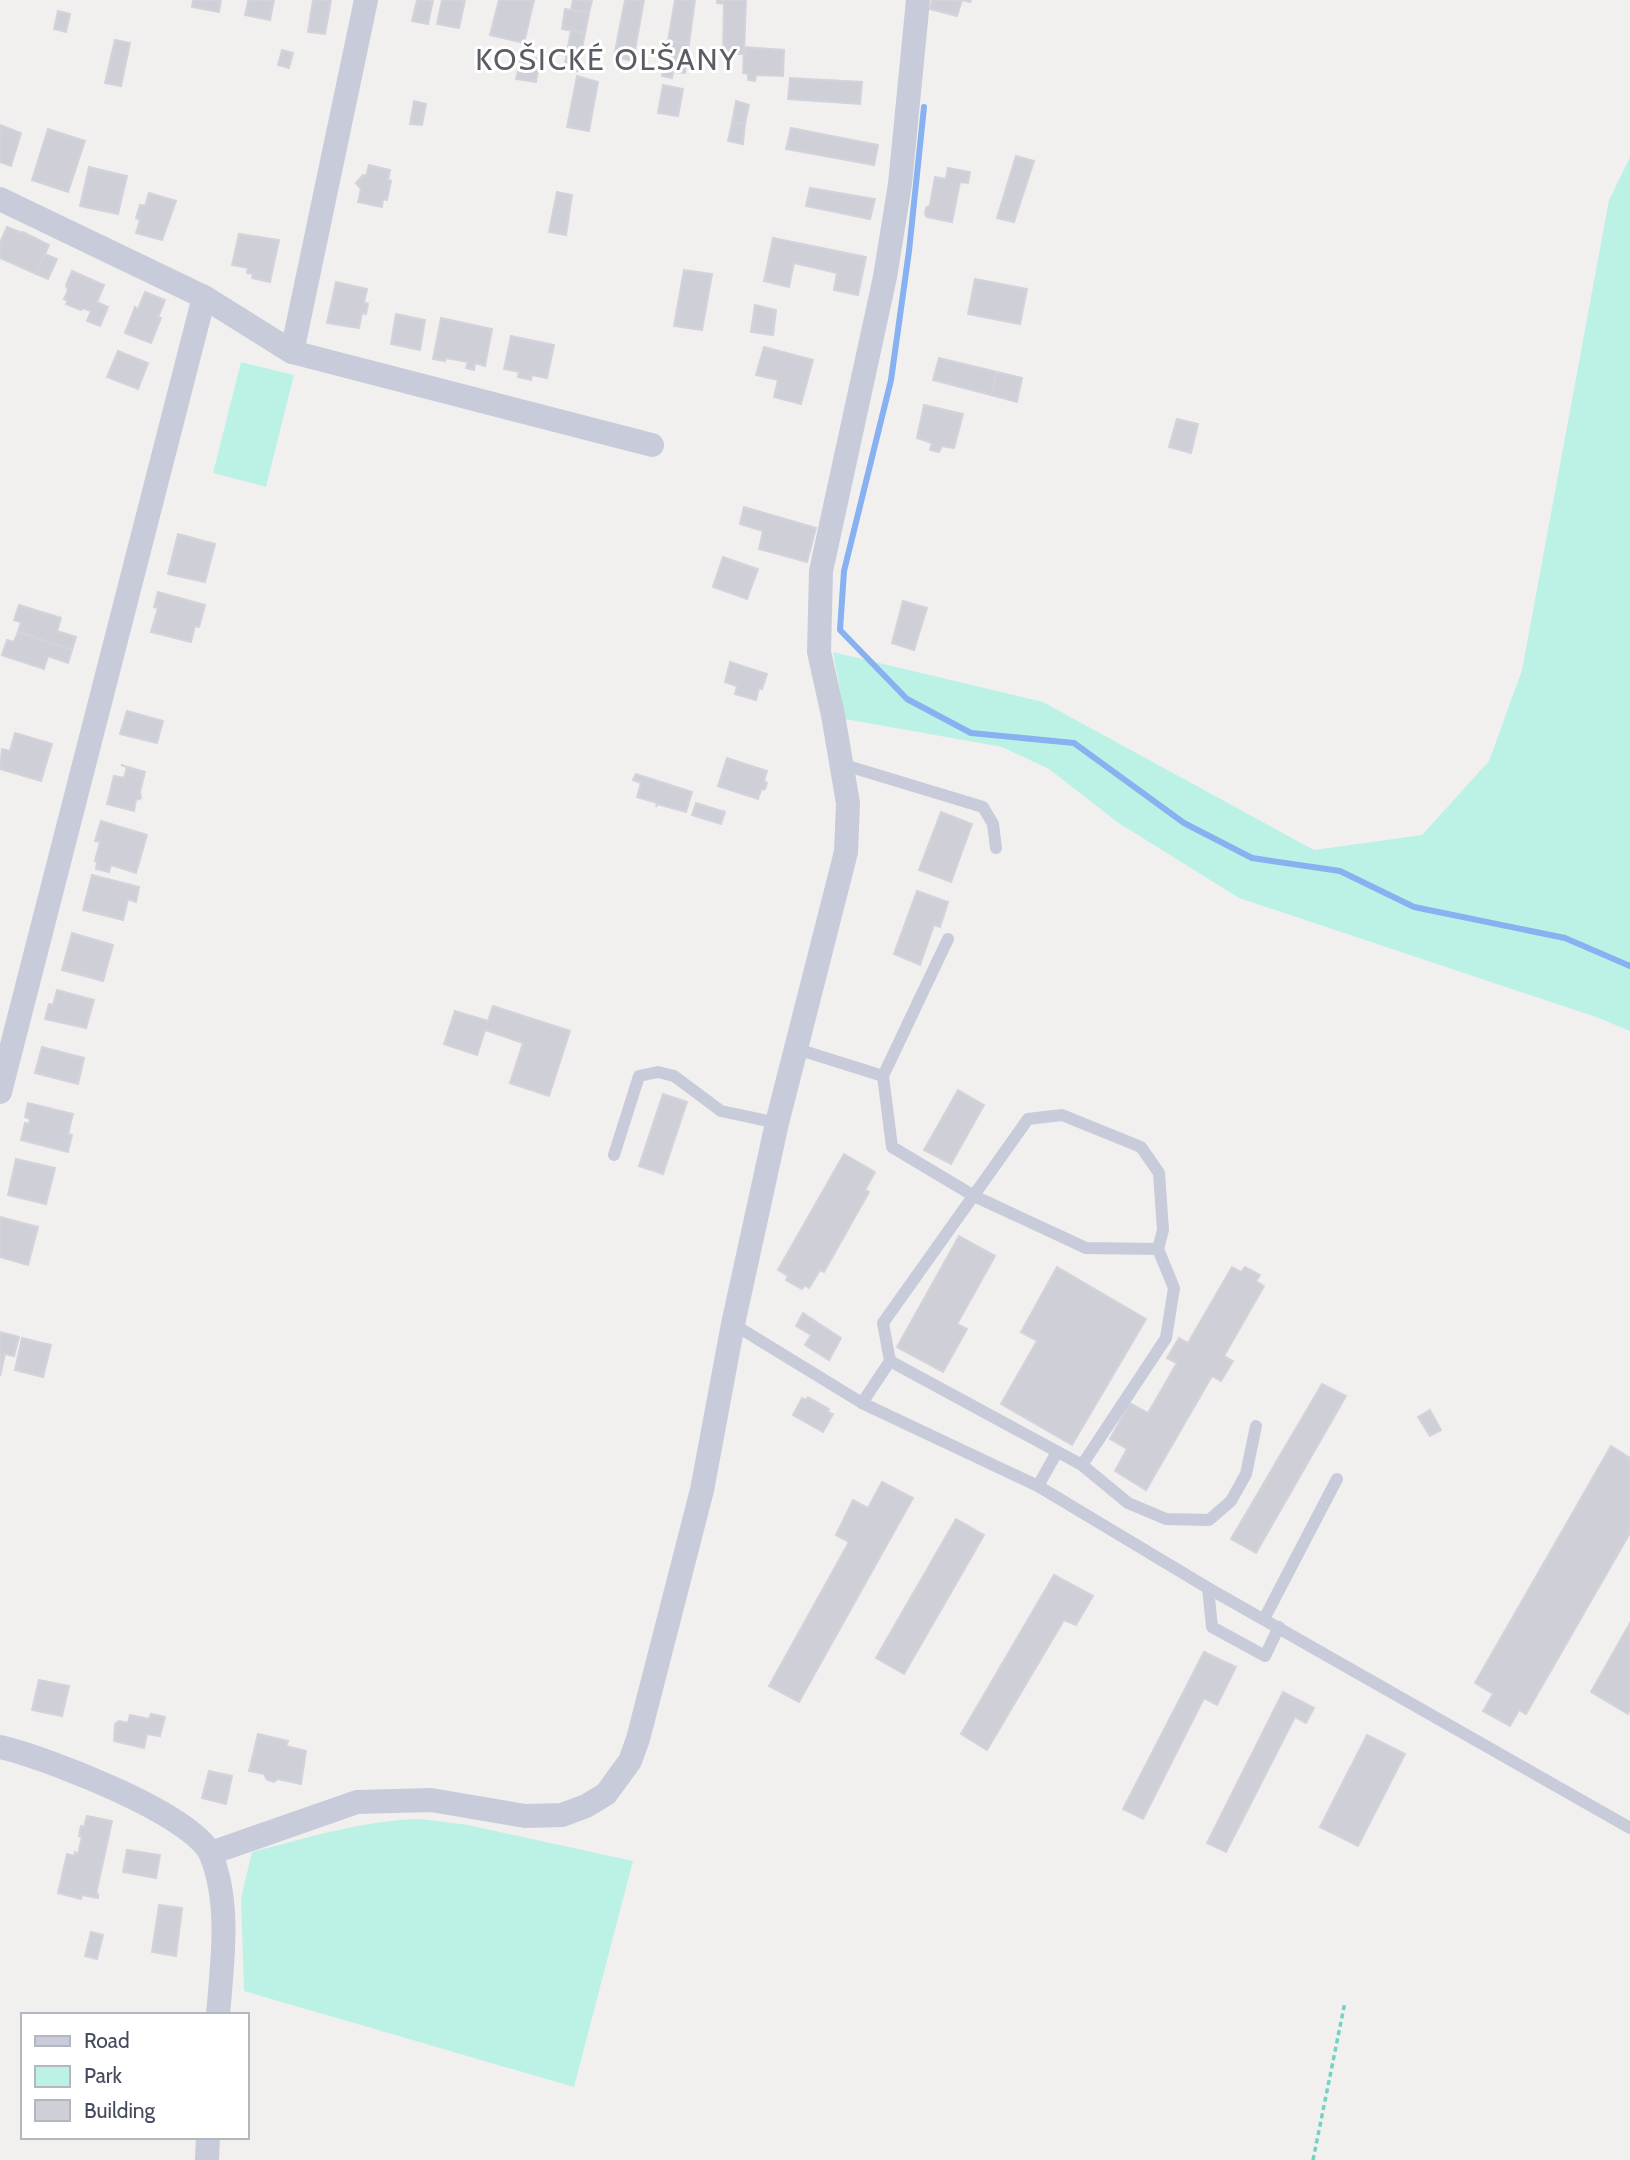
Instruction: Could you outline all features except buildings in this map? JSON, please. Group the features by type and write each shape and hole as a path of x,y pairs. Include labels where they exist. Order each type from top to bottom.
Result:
{"street":[{"path":"292,352 366,0"},
{"path":"211,1853 357,1802 431,1800 525,1816 562,1815 586,1806 606,1794 630,1761 702,1490 733,1324 777,1123 846,852 848,803 819,652 821,571 885,278 900,184 918,0"},
{"path":"0,199 204,297 292,352 652,445"},
{"path":"0,1092 204,297"},
{"path":"0,1747 89,1778 143,1802 182,1825 211,1853 225,1928 218,2013"},
{"path":"206,2160 208,2139"}],"lane":[{"path":"841,764 983,807 993,824 996,848"},
{"path":"948,939 883,1076 892,1147 974,1196 1086,1248 1158,1249"},
{"path":"797,1049 883,1076"},
{"path":"614,1155 639,1076 658,1072 674,1076 721,1111 777,1123"},
{"path":"862,1403 890,1361 883,1323 1028,1119 1062,1115 1141,1147 1159,1173 1163,1230 1158,1249 1174,1288 1166,1338 1082,1465"},
{"path":"733,1324 862,1403 1038,1486 1208,1588 1630,1828"},
{"path":"890,1361 1082,1465 1128,1503 1166,1519 1209,1520 1231,1502 1246,1474 1256,1426"},
{"path":"1038,1486 1057,1452"},
{"path":"1264,1619 1337,1479"},
{"path":"1208,1588 1212,1627 1265,1656 1279,1627"}],"path":[{"path":"1313,2160 1345,2002"}],"green space":[{"path":"1630,157 1630,1031 1596,1017 1239,898 1117,822 1049,769 1002,747 845,719 833,652 1043,702 1314,850 1422,835 1489,761 1522,670 1609,200"},
{"path":"241,362 294,375 266,487 213,473"},
{"path":"421,1819 468,1825 633,1861 574,2087 244,1991 241,1898 252,1852 357,1826"}],"waterway":[{"path":"924,107 909,251 891,380 844,571 840,630 907,699 971,733 1074,743 1184,823 1252,858 1340,871 1414,907 1565,938 1630,966"}],"district":[{"name":"KOŠICKÉ OĽŠANY","path":"607,59"}]}
